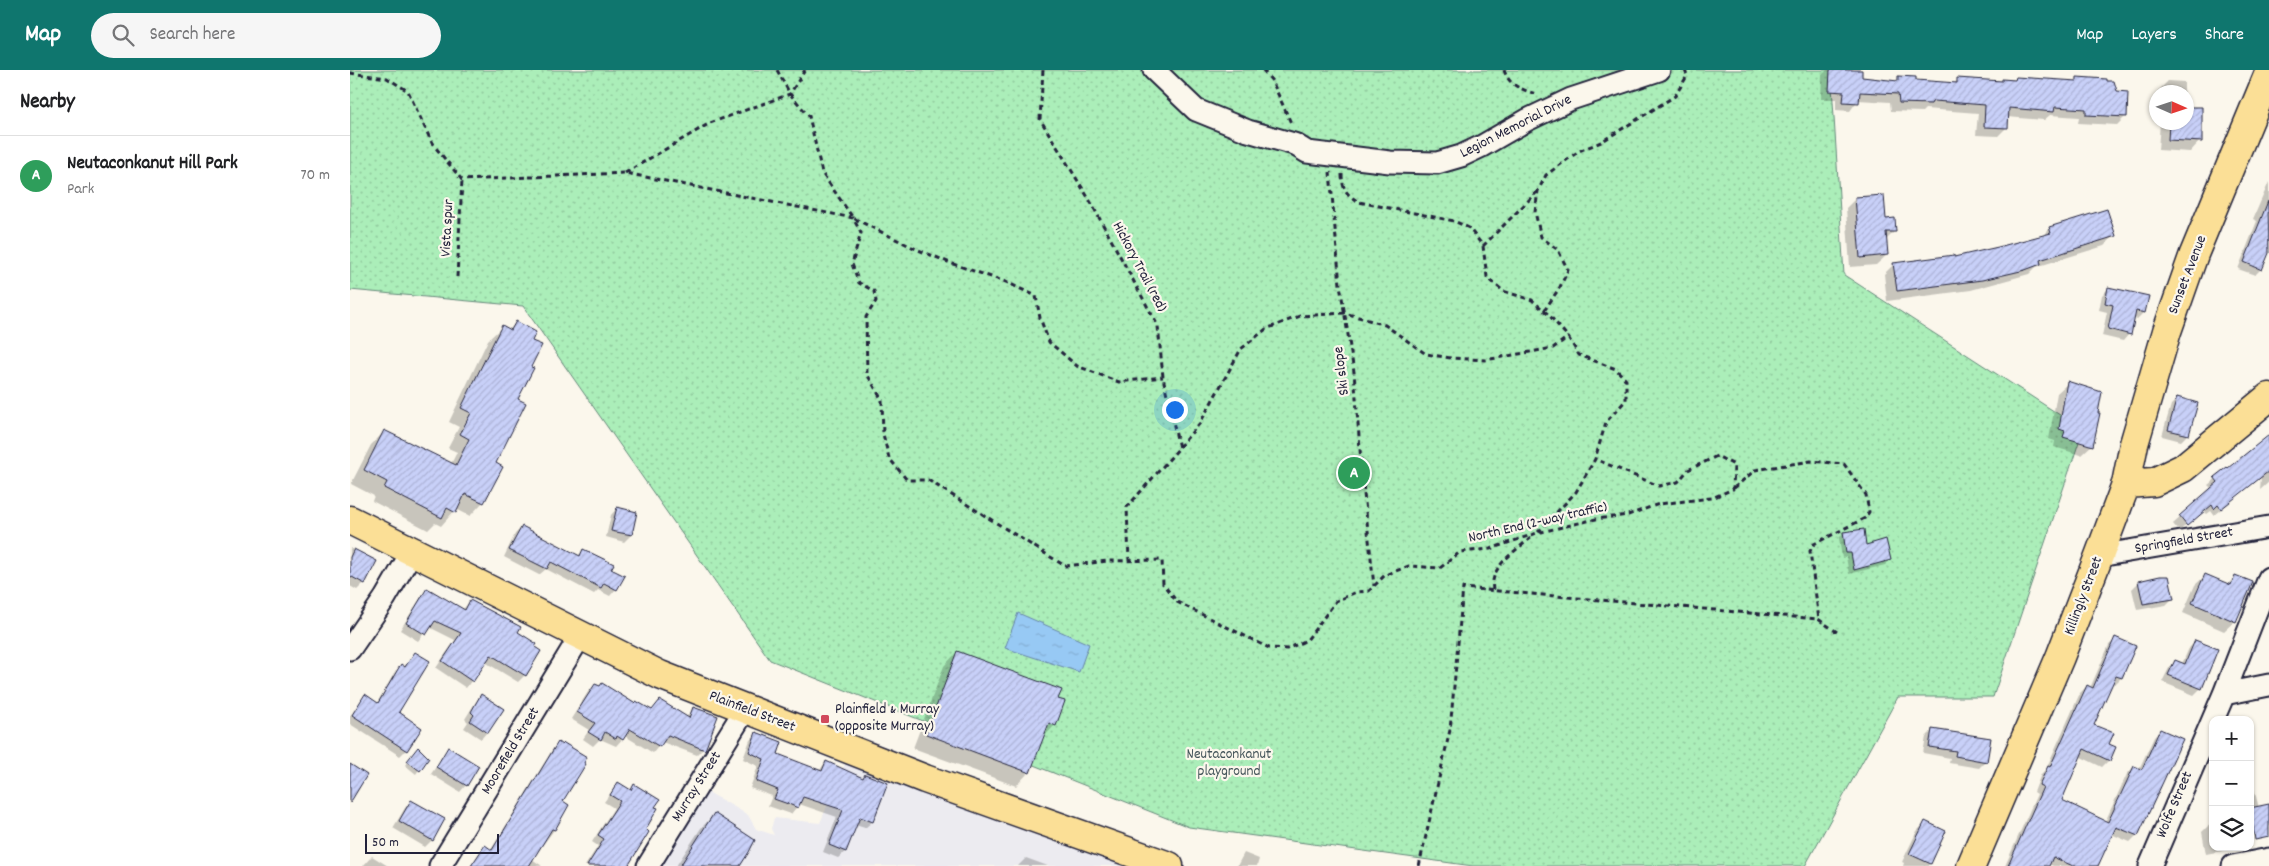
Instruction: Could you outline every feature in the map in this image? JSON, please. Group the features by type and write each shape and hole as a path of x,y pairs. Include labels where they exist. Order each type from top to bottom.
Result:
{"main road":[{"name":"Sunset Avenue","path":"2126,484 2134,444 2167,331 2194,254 2269,73"},
{"path":"2126,484 2154,482 2183,468 2269,397"},
{"name":"Killingly Street","path":"1971,866 2060,657 2126,484"},
{"name":"Plainfield Street","path":"350,520 660,675 925,779 1169,866"}],"street":[{"name":"Legion Memorial Drive","path":"1154,70 1196,110 1248,131 1294,144 1307,152 1390,162 1437,163 1475,150 1527,120 1571,99 1659,70"},
{"name":"Springfield Street","path":"2099,556 2269,527"},
{"path":"350,649 385,598 413,550"},
{"name":"Wolfe Street","path":"2150,866 2224,694 2269,578"},
{"name":"Moorefield Street","path":"440,866 581,635"},
{"path":"2224,694 2269,686"},
{"name":"Murray Street","path":"648,866 746,708"},
{"path":"2233,866 2269,859"}],"path":[{"path":"778,70 790,94 809,116 826,182 853,218 861,233 852,264 860,284 874,291 876,301 866,317 868,374 882,400 883,434 889,458 907,480 928,480 1065,566 1129,561 1127,507 1200,423 1242,348 1266,328 1300,316 1345,313 1385,325 1426,354 1485,360 1553,348 1568,337"},
{"path":"625,173 710,123 790,94 805,70"},
{"name":"Hickory Trail (red)","path":"1043,70 1040,119 1089,199 1158,326 1162,377 1179,448"},
{"path":"1263,70 1272,81 1291,120 1294,144"},
{"path":"1504,70 1506,78 1513,86 1549,98 1571,99"},
{"path":"1544,311 1568,270 1558,250 1541,237 1535,212 1538,191 1546,175 1579,151 1601,142 1675,96 1687,76 1685,70"},
{"path":"350,73 388,78 408,91 432,143 462,180 625,173 853,218 916,249 1006,282 1036,296 1040,318 1049,342 1077,366 1119,382 1162,377"},
{"name":"Ski slope","path":"1329,154 1340,285 1354,372 1362,474 1374,586"},
{"path":"1342,177 1342,186 1346,193 1359,202 1454,221 1469,228 1483,246 1487,277 1503,291 1532,300 1568,337 1579,355 1616,369 1626,380 1626,400 1606,422 1595,459 1576,492 1537,533 1497,569 1492,580 1494,590"},
{"name":"Vista spur","path":"457,277 462,180"},
{"path":"1483,246 1538,191"},
{"path":"1595,459 1659,486 1678,482 1688,470 1716,456 1734,465 1734,489"},
{"path":"1734,489 1755,470 1811,461 1844,464 1866,495 1869,512 1866,518 1814,544 1810,551 1820,620"},
{"name":"North End (2-way traffic)","path":"1129,561 1162,560 1163,584 1177,602 1268,648 1287,649 1307,640 1336,601 1356,592 1369,590 1385,575 1409,566 1440,568 1460,552 1490,549 1522,540 1537,533 1596,519 1628,515 1659,504 1712,498 1734,489"},
{"path":"1419,866 1450,730 1463,588 1820,620 1837,632"}],"shaded area":[{"path":"851,750 1168,866 650,866 703,789 748,815 756,829 774,835 771,829 774,818 820,823"}],"green space":[{"name":"Neutaconkanut playground","path":"350,70 1831,70 1844,275 2083,430 1993,697 1898,697 1805,866 1473,866 1189,827 770,660 523,306 350,290"}],"water":[{"path":"1018,613 1089,644 1079,672 1005,648"}],"building":[{"path":"1830,70 1862,70 1862,77 1898,81 1898,76 1916,77 1916,80 1957,83 1957,78 2002,81 2002,79 2015,80 2016,77 2077,81 2077,77 2107,79 2107,81 2114,81 2117,91 2128,92 2127,117 2086,115 2086,109 2055,107 2054,112 2009,108 2008,128 1984,127 1985,105 1934,101 1931,104 1899,103 1898,94 1860,92 1859,103 1843,102 1844,92 1829,91"},
{"path":"2194,107 2202,107 2202,142 2168,140 2169,130 2194,130"},
{"path":"1884,195 1886,219 1895,218 1896,232 1886,232 1888,255 1860,258 1855,197"},
{"path":"2268,201 2269,253 2262,270 2244,262"},
{"path":"2107,209 2116,236 2040,260 2041,264 2025,270 1982,280 1897,291 1893,263 1954,255 1954,257 1998,247 2051,233 2049,227"},
{"path":"2108,287 2149,296 2145,313 2136,311 2131,335 2108,329 2113,305 2105,303"},
{"path":"516,321 536,332 532,341 542,345 531,367 534,368 518,399 526,403 496,463 503,467 484,503 465,494 456,513 447,508 442,518 384,488 387,482 364,470 384,430 456,465 469,439 460,434 471,413 461,408 502,325 511,330"},
{"path":"2067,381 2102,392 2093,446 2063,437 2065,431 2059,429"},
{"path":"2177,397 2198,403 2189,435 2168,430"},
{"path":"2269,435 2269,471 2221,509 2218,505 2214,509 2212,505 2187,526 2179,516 2218,482 2214,477"},
{"path":"617,507 637,512 632,535 611,531"},
{"path":"522,526 580,556 583,549 614,564 611,569 625,576 617,590 604,583 601,588 551,562 547,569 509,550"},
{"path":"1864,529 1866,545 1886,539 1891,560 1854,570 1851,553 1846,553 1843,532"},
{"path":"354,549 377,561 365,584 350,576 350,557"},
{"path":"2205,574 2231,585 2235,575 2253,582 2236,622 2192,603"},
{"path":"2169,576 2174,599 2143,604 2138,581"},
{"path":"427,588 465,610 470,600 521,627 518,632 537,644 535,647 541,651 526,676 491,655 473,682 442,661 461,633 435,621 426,635 406,623"},
{"path":"2115,637 2136,646 2122,678 2116,676 2094,725 2114,733 2109,744 2116,747 2110,761 2084,749 2062,800 2108,822 2134,766 2142,769 2160,729 2183,739 2138,836 2116,827 2098,866 2073,866 2053,857 2049,866 2008,866 2043,787 2039,785 2048,766 2050,767 2087,685 2093,688"},
{"path":"2195,640 2218,649 2202,689 2168,675 2175,660 2185,664"},
{"path":"957,651 1062,690 1058,699 1065,701 1056,726 1049,723 1030,773 926,734"},
{"path":"415,652 430,661 399,712 422,728 407,751 352,715 365,694 378,703 401,664 405,667"},
{"path":"602,683 634,703 636,701 652,710 660,700 689,718 693,707 718,716 705,750 668,735 660,747 630,729 623,740 617,736 616,739 605,732 601,740 588,732 595,723 577,712 595,684 600,686"},
{"path":"481,694 504,709 488,733 470,721 474,715 471,712"},
{"path":"1932,729 1991,738 1987,762 1955,756 1956,751 1929,747"},
{"path":"756,732 782,742 778,754 822,771 826,761 863,778 865,774 888,783 873,822 860,817 846,852 829,845 843,810 803,797 798,808 774,799 778,790 756,781 764,759 749,752"},
{"path":"558,742 562,745 564,743 587,757 584,763 586,764 563,801 569,805 555,830 552,829 529,866 471,866 485,845 492,850"},
{"path":"418,747 429,758 420,771 407,761"},
{"path":"448,747 479,766 467,786 436,767"},
{"path":"350,764 367,775 350,803"},
{"path":"618,782 631,790 634,784 660,800 655,807 658,808 646,829 649,832 628,866 587,866 604,839 598,835 620,801 610,795"},
{"path":"411,800 445,819 433,841 399,821"},
{"path":"2269,804 2269,837 2255,840 2254,807"},
{"path":"714,813 755,840 749,852 740,866 680,866"},
{"path":"1925,821 1946,831 1931,864 1909,854"}],"place":[{"name":"Neutaconkanut Hill Park","path":"1354,473"},
{"name":"Plainfield & Murray (opposite Murray)","path":"825,719"}]}
